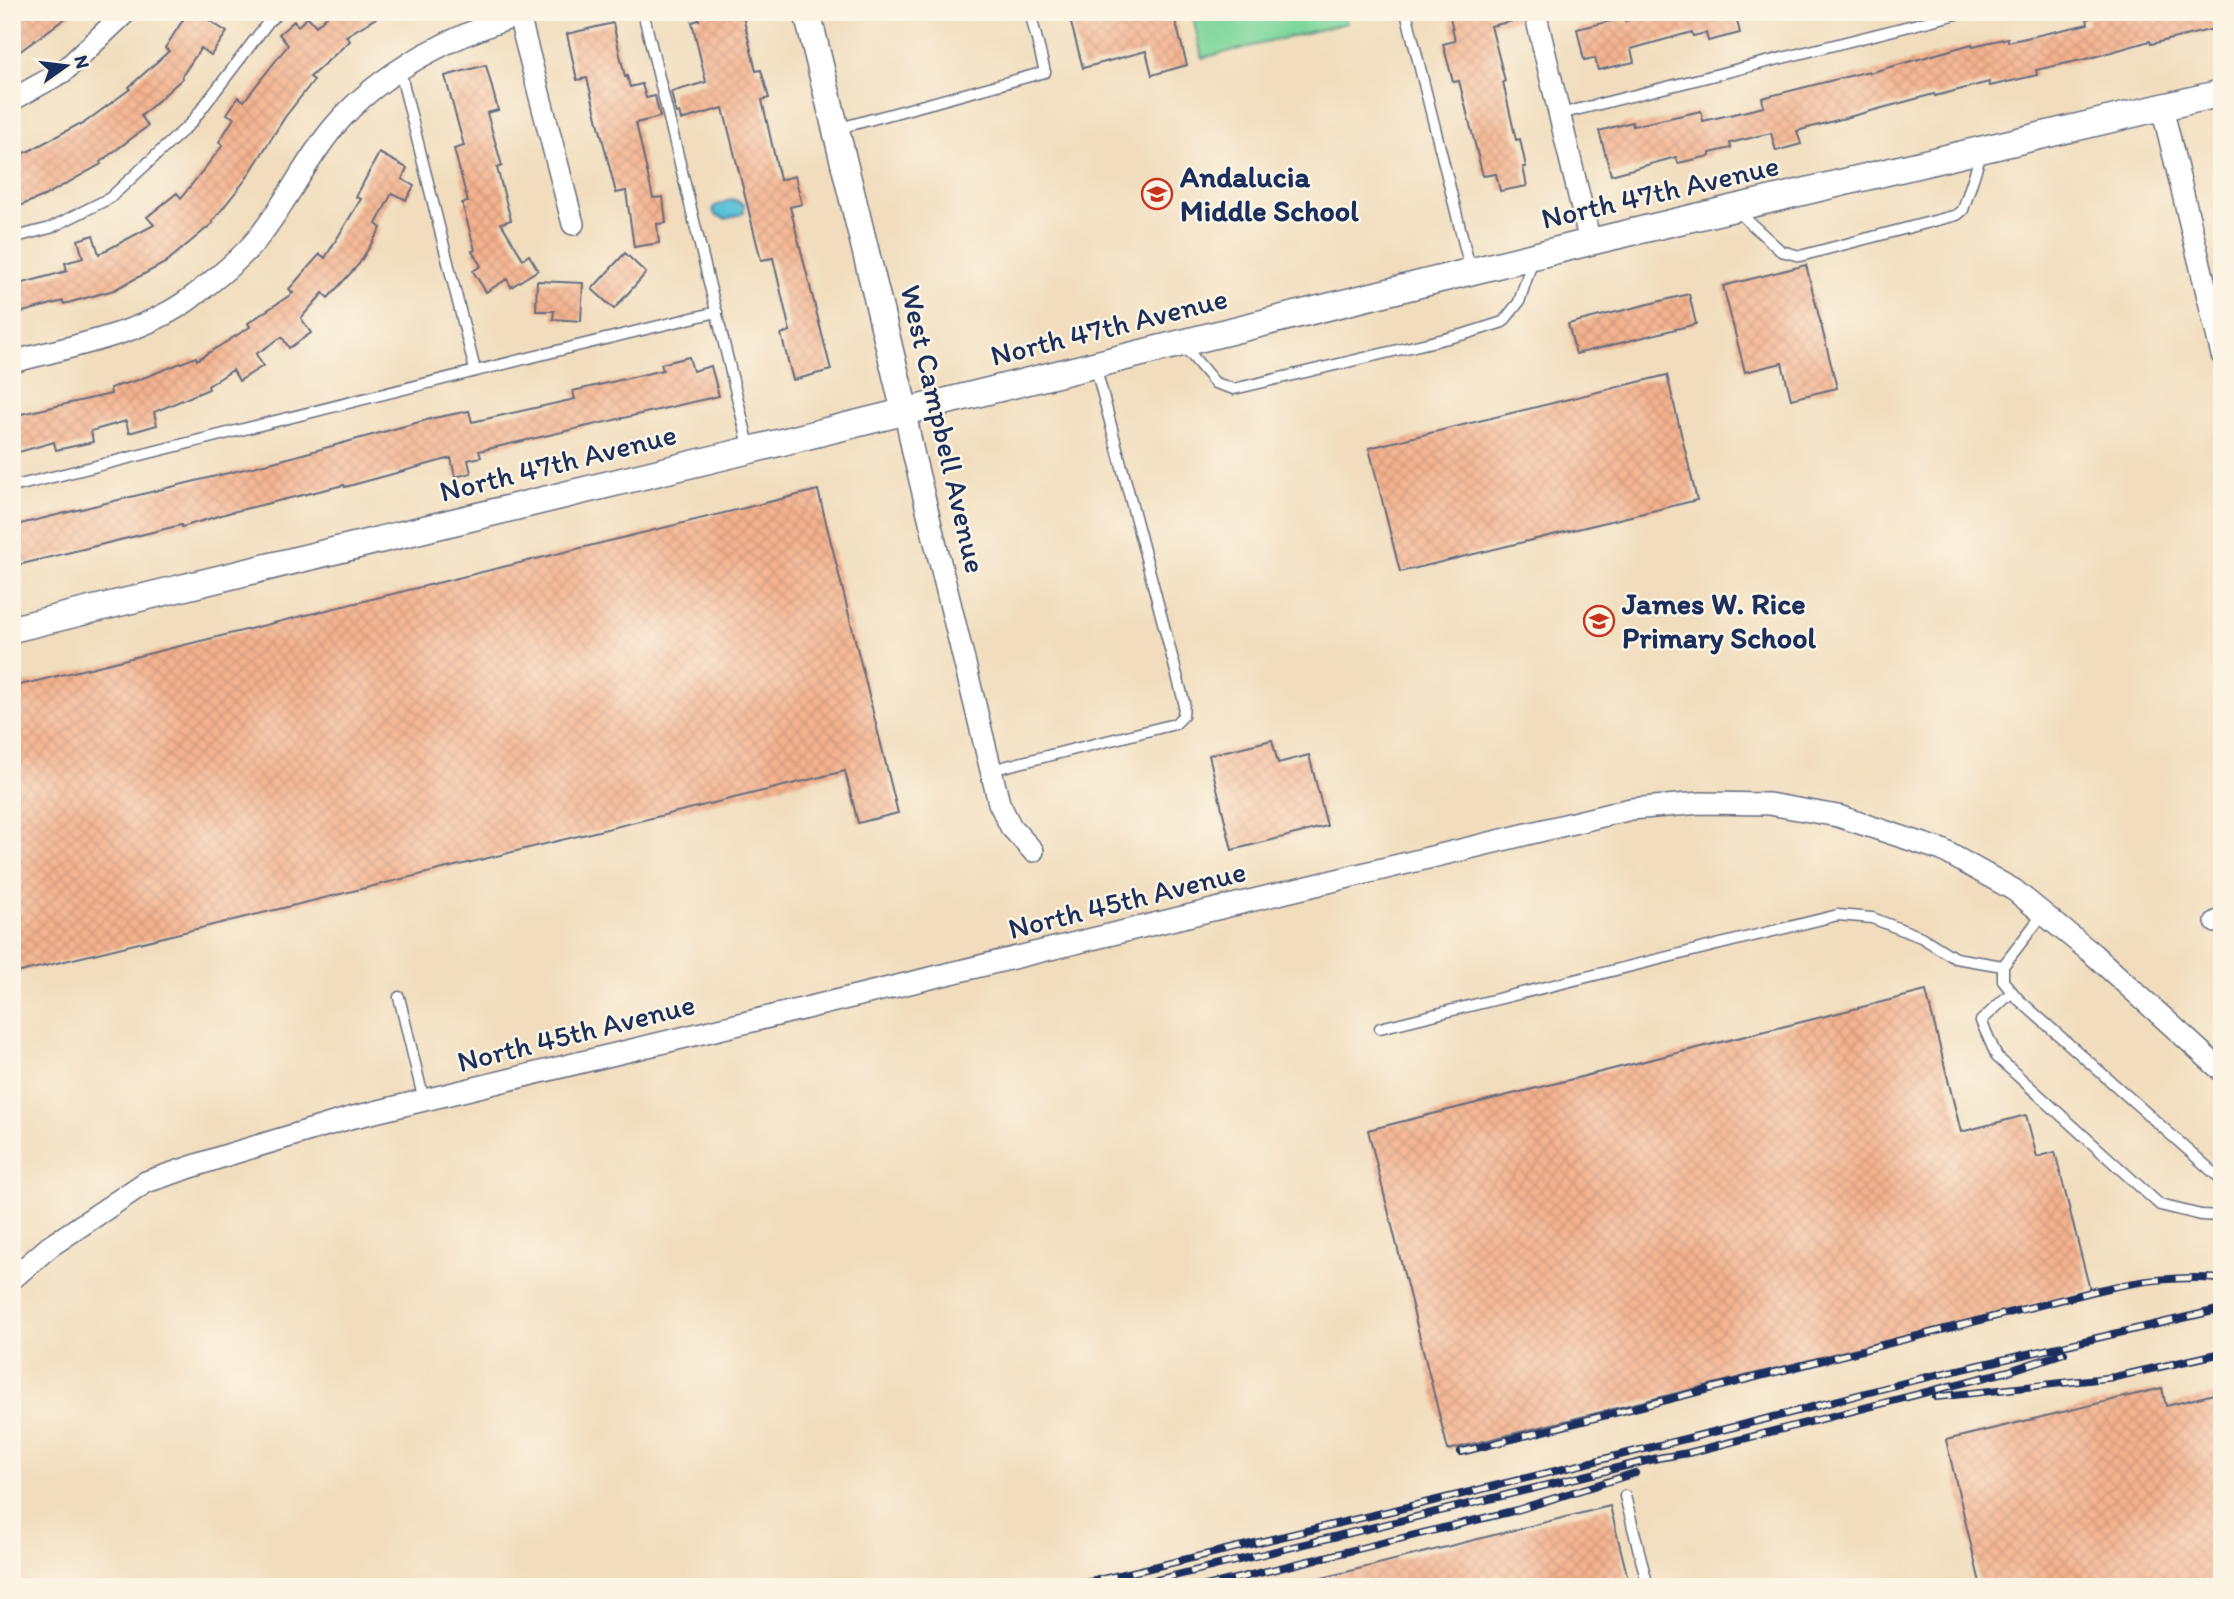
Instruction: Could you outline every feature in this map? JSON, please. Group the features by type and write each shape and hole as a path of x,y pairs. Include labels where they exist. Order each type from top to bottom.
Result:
{"street":[{"path":"12,100 64,71 126,12"},
{"name":"West Campbell Avenue","path":"807,12 990,770 999,803 1011,827 1033,851"},
{"path":"1535,12 1590,242"},
{"path":"12,362 138,327 188,300 257,239 331,131 357,102 400,71 457,36 525,14 573,224"},
{"name":"North 47th Avenue","path":"12,629 1590,242 2222,93"},
{"path":"2162,107 2222,355"},
{"name":"North 45th Avenue","path":"12,1279 49,1247 146,1182 350,1118 1631,809 1701,803 1769,804 1838,816 1942,850 2014,890 2094,954 2222,1071"}],"lane":[{"path":"12,238 50,228 110,198 191,123 269,21 279,12"},
{"path":"643,12 750,450"},
{"path":"836,129 1045,72 1030,12"},
{"path":"1406,12 1471,272"},
{"path":"1560,114 1965,12"},
{"path":"400,71 475,370"},
{"path":"1734,209 1782,251 1800,257 1957,215 1963,211 1982,150"},
{"path":"1181,343 1215,383 1234,389 1465,334 1503,322 1520,302 1534,256"},
{"path":"12,487 717,312"},
{"path":"990,770 1175,724 1182,716 1184,702 1095,365"},
{"path":"2043,914 2003,966 2003,981 2222,1180"},
{"path":"1380,1028 1838,915 1872,918 1921,937 1955,958 2003,966"},
{"path":"2012,992 1981,1021 1997,1058 2160,1205 2201,1215 2222,1216"},
{"path":"399,997 424,1101"},
{"path":"1625,1496 1648,1587"}],"green space":[{"path":"1192,12 1344,12 1347,23 1202,58"}],"water":[{"path":"732,199 744,204 744,213 726,219 715,215 715,206"}],"building":[{"path":"12,12 74,12 12,57"},
{"path":"188,12 216,12 210,21 227,32 211,55 201,48 183,78 141,116 148,126 100,162 101,164 44,196 12,209 12,158 79,124 80,126 130,89 129,87 169,51 165,48"},
{"path":"331,12 386,12 346,36 350,41 310,77 314,80 285,117 246,179 213,223 165,263 114,290 12,315 12,286 67,271 65,263 83,258 78,240 93,235 99,254 154,225 147,217 177,193 181,198 223,145 219,142 234,118 227,114 238,97 244,101 288,45 279,34 294,21 298,26 308,17 316,26"},
{"path":"697,12 742,12 756,71 761,70 769,98 762,100 780,180 795,176 802,204 790,207 831,370 793,380 781,334 790,331 773,258 761,260 723,108 681,120 679,112 676,113 671,92 706,82 692,22 699,20"},
{"path":"1068,12 1173,12 1187,65 1152,75 1146,51 1083,68"},
{"path":"1449,12 1521,12 1522,19 1491,26 1516,140 1520,139 1527,186 1500,191 1496,174 1483,176 1459,81 1453,82 1443,44 1455,41"},
{"path":"1657,12 1735,12 1740,33 1708,41 1706,33 1693,36 1692,32 1631,49 1634,62 1598,70 1595,58 1584,60 1577,29 1624,18 1625,21"},
{"path":"2111,12 2222,12 2222,27 2151,44 2150,41 2036,70 2037,75 1990,86 1989,82 1935,96 1934,94 1797,131 1801,144 1776,151 1771,133 1730,143 1731,148 1710,153 1710,156 1678,163 1676,157 1611,175 1599,131 1632,122 1633,126 1701,111 1703,121 1764,107 1762,98 1869,73 1972,44 1973,46 2008,38 2008,42 2088,24 2087,19"},
{"path":"613,23 625,77 627,76 630,87 642,84 646,98 655,96 660,117 636,123 653,198 663,197 666,223 657,224 659,243 634,247 626,191 616,193 587,78 577,80 567,34"},
{"path":"486,65 498,110 487,113 502,166 497,168 511,220 501,223 523,259 529,255 538,270 511,287 507,279 486,292 473,271 481,266 472,251 475,250 462,203 468,202 454,149 464,146 445,76"},
{"path":"379,153 407,168 402,179 414,186 406,200 392,193 376,224 381,228 359,264 328,298 323,293 301,318 311,333 289,348 282,337 256,354 263,366 239,381 233,370 208,386 209,389 154,412 157,425 129,433 126,421 91,431 93,442 56,450 54,442 12,454 12,416 111,394 110,388 196,357 197,360 250,327 248,323 293,293 289,289 320,254 325,258 361,199 356,197"},
{"path":"625,253 646,273 614,309 592,289"},
{"path":"1806,265 1837,388 1791,399 1782,363 1745,372 1723,286"},
{"path":"537,281 583,283 581,321 553,319 554,311 536,311"},
{"path":"1689,294 1696,324 1576,354 1568,324"},
{"path":"689,357 693,371 711,366 719,396 479,451 481,457 468,460 471,473 455,477 451,458 345,487 344,485 182,527 181,525 18,565 12,540 12,526 281,460 434,418 469,411 472,422 575,399 573,391 663,370 661,364"},
{"path":"1667,375 1697,500 1400,572 1369,448"},
{"path":"818,490 898,813 858,823 845,771 12,974 12,687"},
{"path":"1272,740 1278,763 1309,755 1327,826 1232,850 1209,755"},
{"path":"1926,991 1961,1132 2026,1115 2037,1157 2055,1152 2090,1290 1448,1450 1368,1130"},
{"path":"2162,1388 2166,1406 2222,1392 2222,1587 1981,1587 1946,1440"},
{"path":"1610,1506 1630,1587 1311,1587 1310,1581"}],"railway":[{"path":"1461,1452 2099,1290 2160,1280 2222,1279"},
{"path":"1069,1587 1454,1496 1915,1380 2222,1309"},
{"path":"1128,1587 1658,1458 1688,1453 2009,1371 2064,1353"},
{"path":"1936,1397 2115,1377 2222,1353"},
{"path":"1202,1587 1517,1510 1635,1473"}],"place":[{"name":"Andalucia Middle School","path":"1157,194"},
{"name":"James W. Rice Primary School","path":"1599,621"}]}
